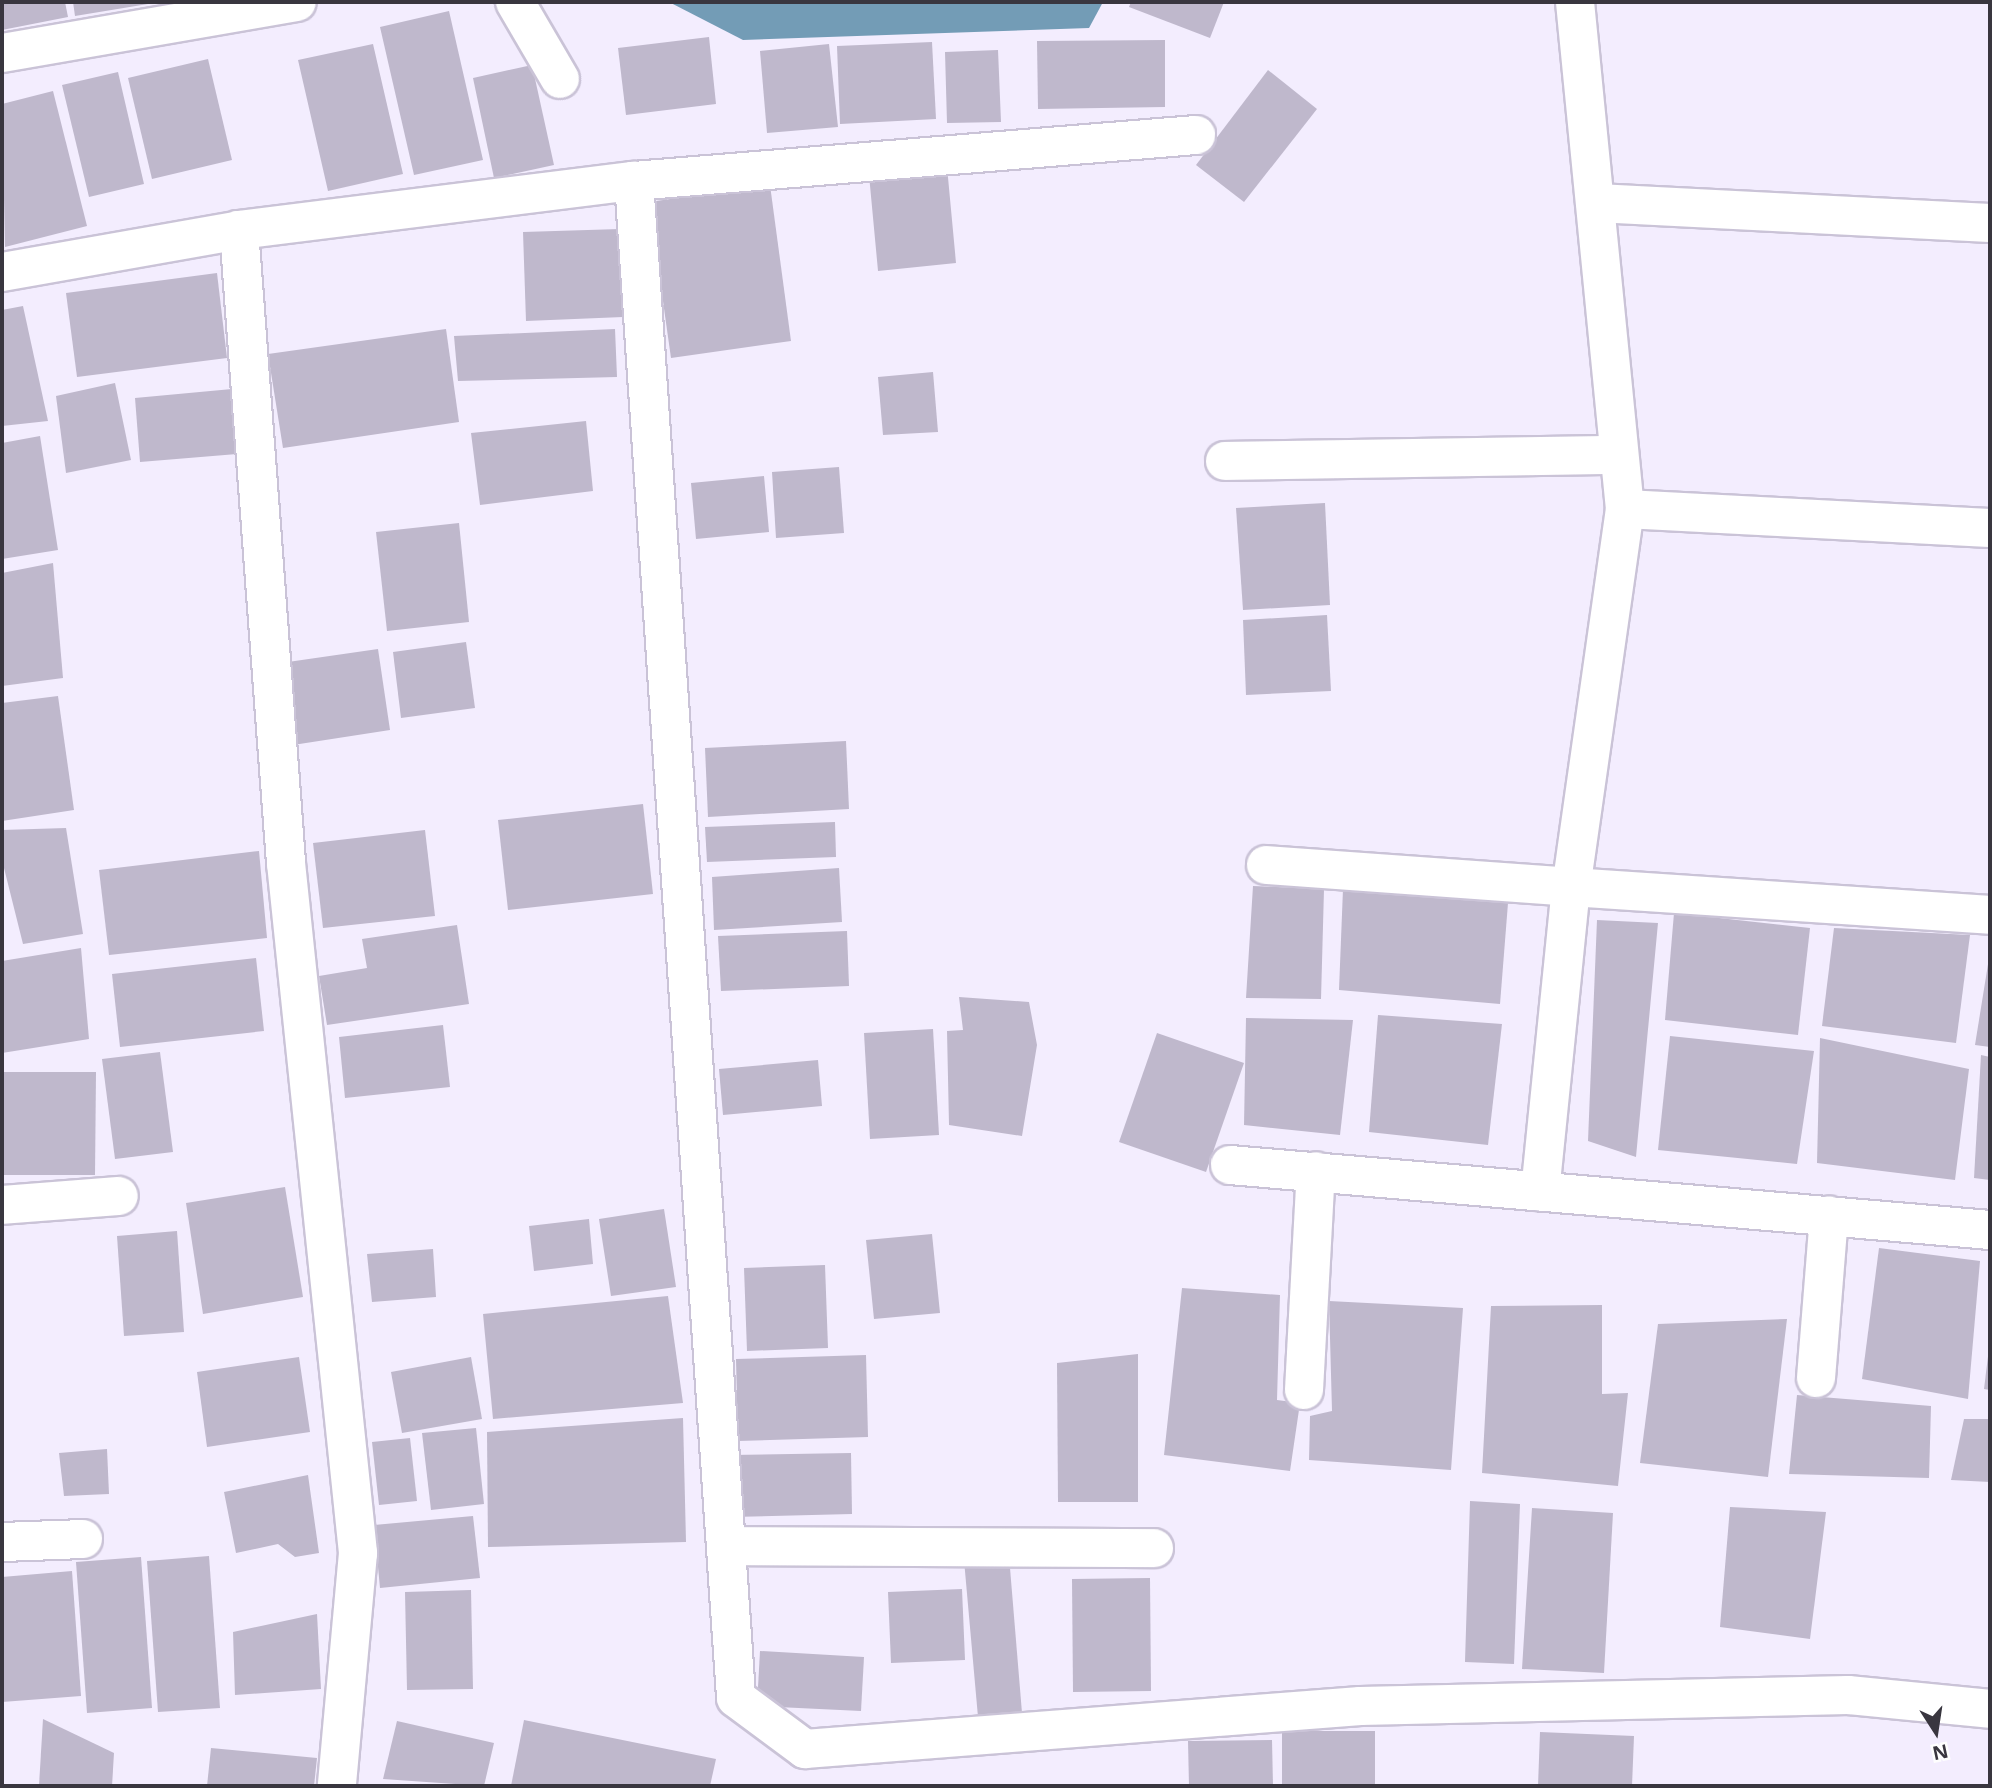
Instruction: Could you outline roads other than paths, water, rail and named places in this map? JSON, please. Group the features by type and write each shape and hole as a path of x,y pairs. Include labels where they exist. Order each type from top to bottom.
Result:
{"street":[{"path":"2,53 297,2"},
{"path":"515,2 560,79"},
{"path":"1540,1191 1571,887 1625,509 1575,2"},
{"path":"2,272 239,230 634,181 1196,135"},
{"path":"634,181 736,1698 805,1749 1360,1706 1848,1695 1990,1710"},
{"path":"1596,203 1990,223"},
{"path":"239,230 286,863 358,1553 337,1786"},
{"path":"1225,461 1618,455"},
{"path":"1625,509 1990,528"},
{"path":"1266,865 1990,915"},
{"path":"1230,1165 1990,1230"},
{"path":"1304,1390 1316,1171"},
{"path":"2,1205 119,1196"},
{"path":"1816,1378 1829,1216"},
{"path":"2,1542 83,1539"},
{"path":"726,1546 1154,1548"}],"water":[{"path":"669,2 1103,2 1089,28 743,40"}]}
